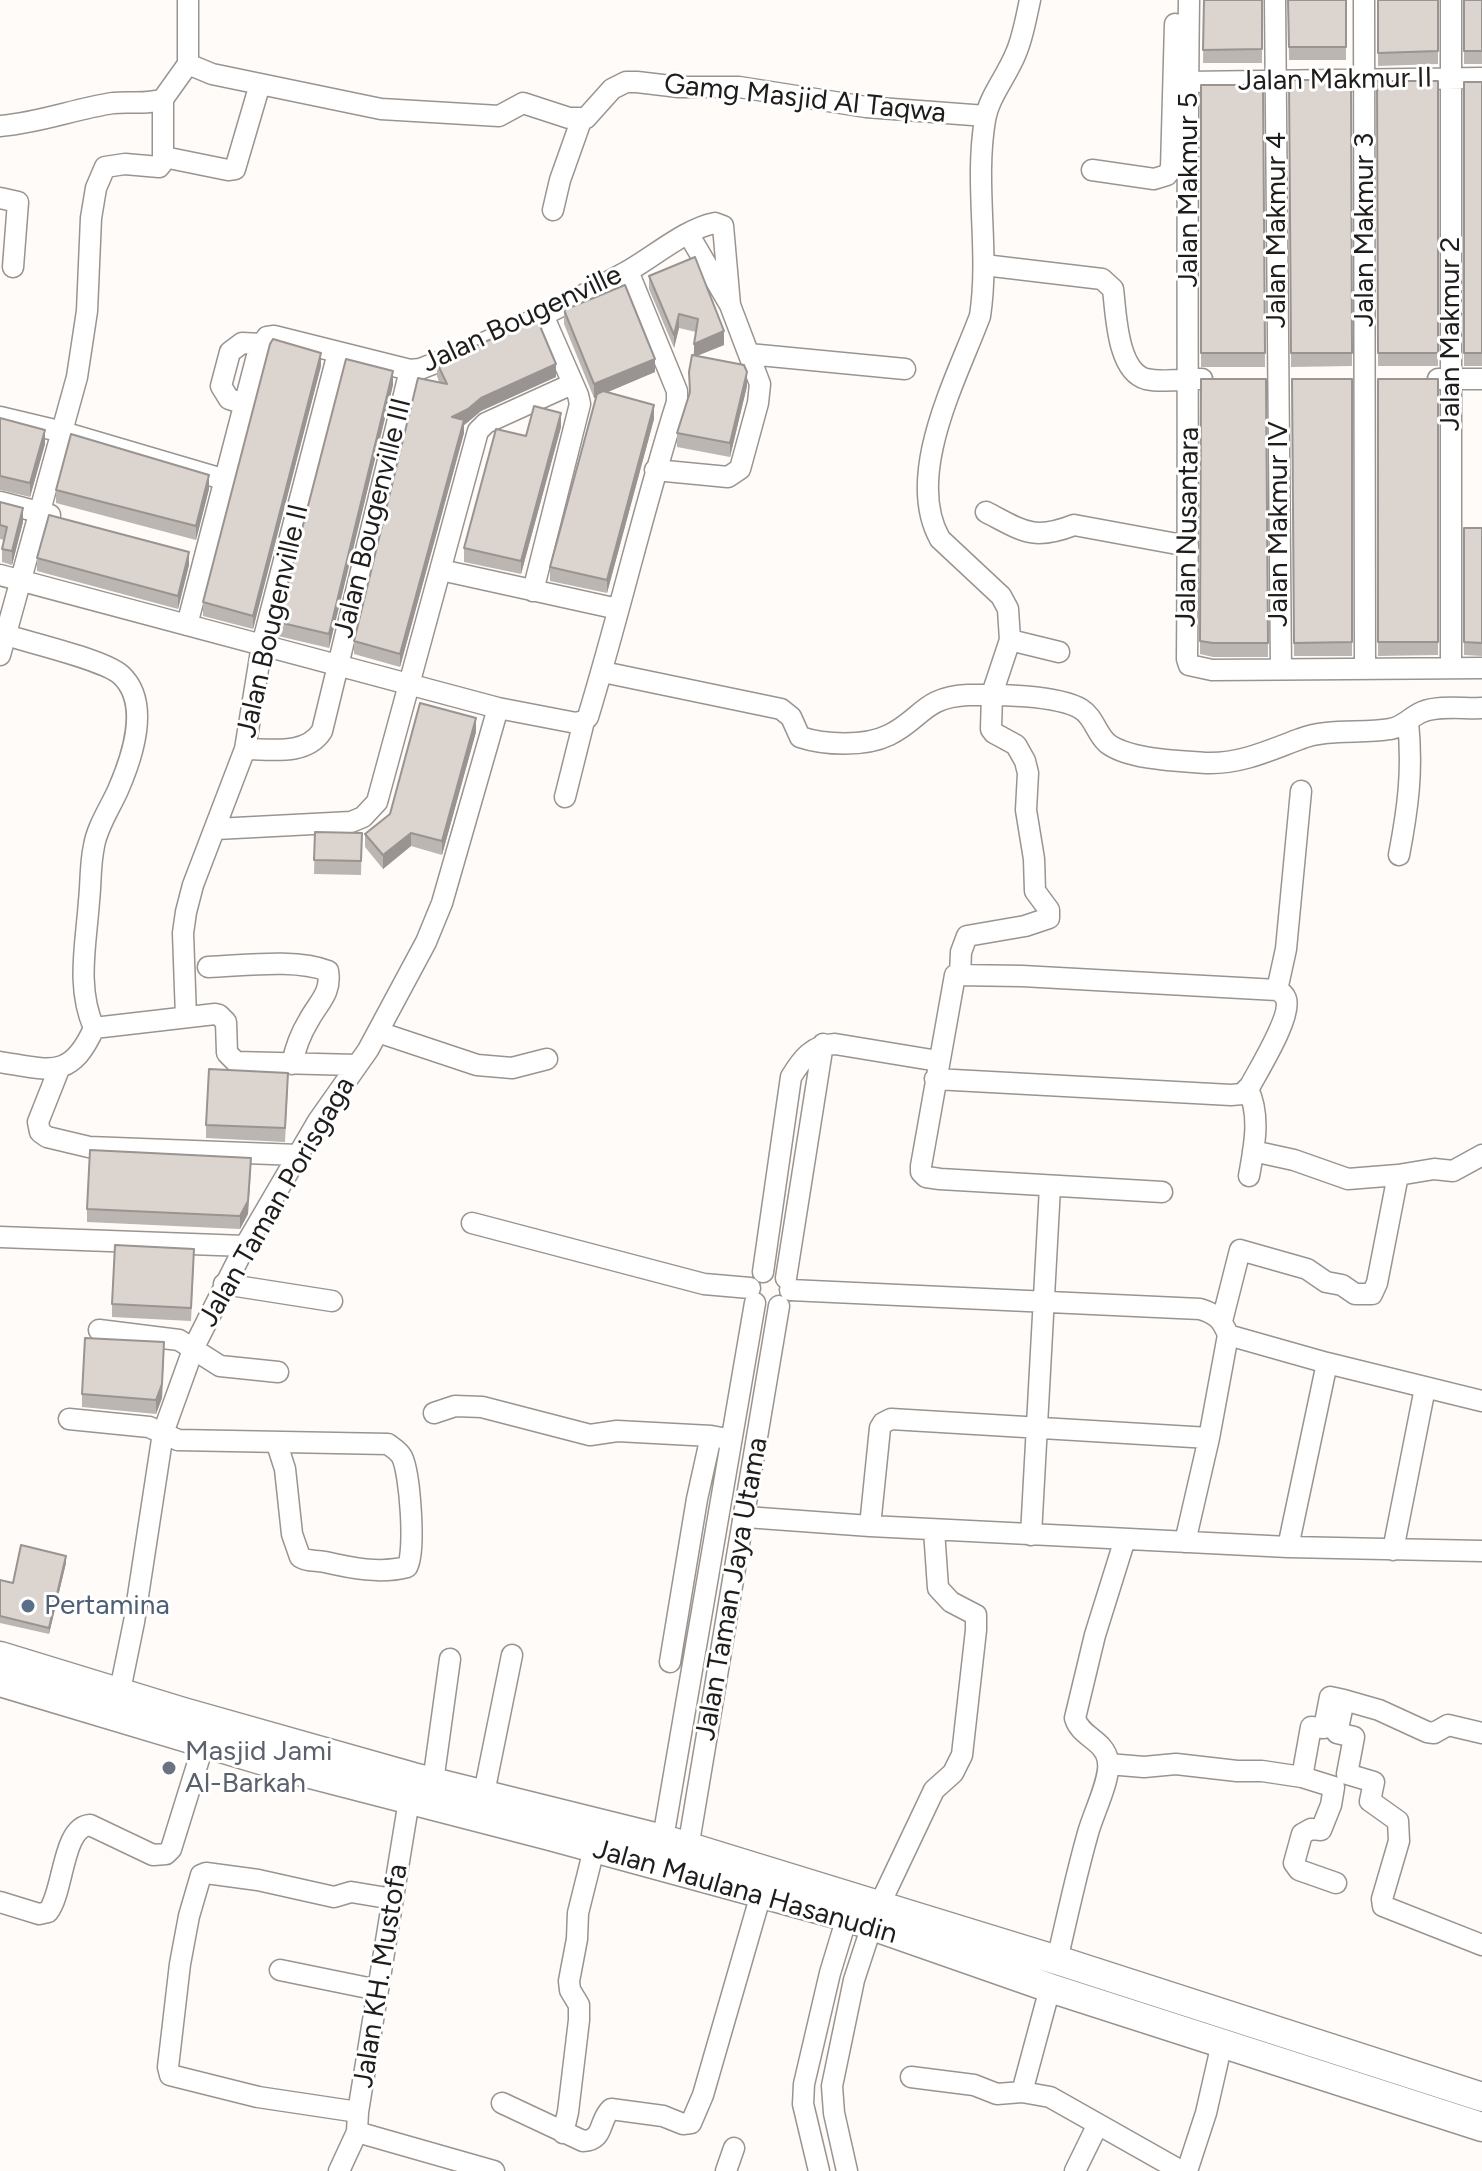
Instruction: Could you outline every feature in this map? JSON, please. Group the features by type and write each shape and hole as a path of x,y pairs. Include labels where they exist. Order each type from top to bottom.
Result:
{"street":[{"path":"188,0 188,64 163,99 164,157 159,167 115,164 105,167 100,176 91,218 84,336 63,432 40,513 7,581 3,645 107,665 122,676 132,690 136,705 133,748 94,843 82,984 94,1028 79,1057 59,1069 38,1122 40,1132 47,1137 89,1147 298,1155"},
{"path":"960,975 961,952 967,936 1025,926 1049,918 1049,910 1035,891 1034,859 1026,810 1028,773 1016,745 991,729 992,694 1010,640 1011,627 1005,600 940,539 934,528 928,492 938,428 980,316 984,265 980,169 986,116 1016,53 1030,0"},
{"path":"1092,170 1154,179 1167,175 1171,168 1183,78 1176,0"},
{"name":"Jalan Makmur 5","path":"1189,0 1183,78 1190,379"},
{"name":"Jalan Makmur 4","path":"1275,0 1278,380"},
{"name":"Jalan Makmur 3","path":"1364,0 1365,667"},
{"name":"Jalan Makmur 2","path":"1451,0 1451,668"},
{"path":"188,64 202,72 381,109 499,116 523,103 569,118 582,118 553,210"},
{"name":"Jalan Makmur II","path":"1183,78 1482,78"},
{"name":"Gamg Masjid Al Taqwa","path":"582,118 592,113 598,101 612,89 626,82 679,87 739,87 866,107 986,116"},
{"path":"164,157 235,169 260,84"},
{"path":"0,126 54,118 116,103 163,99"},
{"path":"0,198 18,202 13,267"},
{"name":"Jalan Bougenville","path":"187,625 198,554 226,480 261,344 267,337 274,336 410,370 427,366 543,315 709,224 720,223 723,226 730,305"},
{"path":"655,470 728,477 740,469 760,391 759,377 730,305 689,235"},
{"path":"984,265 1102,279 1113,289 1121,347 1131,369 1149,380 1219,380"},
{"path":"565,797 584,721 603,672 655,470 677,402 677,391 628,271"},
{"path":"533,591 580,404 543,315"},
{"name":"Jalan Bougenville II","path":"186,1017 183,933 193,885 245,749 262,645 338,353"},
{"path":"749,354 905,369"},
{"name":"Jalan Bougenville III","path":"245,749 299,748 311,745 322,731 410,370"},
{"name":"Jalan Nusantara","path":"1190,379 1187,659 1189,665 1198,669 1281,669"},
{"path":"1423,379 1482,379"},
{"name":"Jalan Makmur IV","path":"1278,380 1281,669"},
{"path":"216,829 351,822 363,817 377,802 481,427 572,384"},
{"path":"0,417 63,432 226,480"},
{"path":"0,502 71,521"},
{"path":"986,512 1028,534 1058,531 1074,525 1188,546"},
{"path":"1450,529 1471,529"},
{"path":"441,570 618,609"},
{"path":"7,581 187,625 498,708 576,723 584,721"},
{"path":"1010,640 1059,652"},
{"path":"1281,669 1482,668"},
{"path":"603,672 781,709 791,717 800,737 812,741 872,741 890,734 931,704 952,696 992,694 1023,697 1079,708 1088,714 1103,738 1120,750 1168,760 1211,763 1251,757 1302,738 1390,730 1426,710 1482,708"},
{"name":"Jalan Taman Porisgaga","path":"117,1704 134,1622 163,1433 194,1347 224,1284 298,1155 405,985 442,903 498,708"},
{"path":"1399,855 1412,765 1408,722"},
{"path":"1277,990 1292,905 1301,791"},
{"path":"208,967 273,965 315,967 328,971 328,990 310,1018 294,1051 292,1064"},
{"path":"823,1044 835,1044 937,1070 1242,1094 1248,1089 1284,1019 1287,1001 1284,994 1277,990 955,975 937,1070 921,1172 926,1177 940,1179 1162,1192"},
{"path":"94,1028 215,1014 226,1022 227,1053 236,1062 357,1065"},
{"path":"378,1032 477,1065 512,1068 547,1059"},
{"name":"Jalan Taman Jaya Utama","path":"673,1856 697,1634 719,1503 721,1438 756,1288 791,1077 803,1058 823,1044"},
{"name":"Jalan Taman Jaya Utama","path":"673,1856 746,1517 823,1044"},
{"path":"0,1062 59,1069"},
{"path":"1248,1089 1255,1113 1249,1176"},
{"path":"1253,1151 1294,1160 1348,1179 1434,1169 1453,1171 1482,1155"},
{"path":"1185,1542 1209,1438 1240,1250 1307,1269 1326,1282 1342,1285 1355,1294 1372,1294 1377,1283 1398,1175"},
{"path":"1031,1535 1050,1187"},
{"path":"472,1223 704,1284 756,1288 779,1273 785,1291"},
{"path":"0,1237 245,1246"},
{"path":"224,1284 332,1301"},
{"path":"756,1288 767,1307 785,1291 1200,1309 1214,1313 1225,1328 1327,1363 1482,1401"},
{"path":"99,1330 179,1340 220,1366 278,1372"},
{"path":"1288,1547 1327,1363"},
{"path":"1393,1550 1425,1388"},
{"path":"434,1413 455,1406 482,1407 590,1435 617,1431 721,1438 697,1499 670,1662"},
{"path":"69,1419 149,1427 178,1440 388,1444 402,1458 406,1471 411,1542 407,1567 356,1569 307,1561 300,1557 292,1534 285,1469 277,1444"},
{"path":"870,1526 878,1438 883,1423 891,1419 1209,1438"},
{"path":"697,1499 719,1503"},
{"path":"746,1517 934,1530 1288,1547 1482,1551"},
{"path":"819,2171 803,2104 804,2084 832,1964 862,1922 934,1790 953,1773 962,1755 976,1615 951,1602 938,1588 934,1530"},
{"path":"1022,2092 1108,1764 1102,1747 1079,1728 1075,1718 1095,1635 1125,1539"},
{"path":"676,1630 697,1634"},
{"path":"484,1793 512,1655"},
{"name":"Jalan Maulana Hasanudin","path":"0,1656 204,1743 416,1793 484,1793 862,1922 1482,2097"},
{"name":"Jalan KH. Mustofa","path":"339,2171 358,2122 403,1847 450,1659"},
{"name":"Jalan Maulana Hasanudin","path":"0,1682 117,1704 416,1793 591,1860 673,1856 757,1908 862,1922"},
{"path":"1302,1777 1311,1727 1324,1728 1330,1697 1379,1710 1427,1732 1434,1733 1448,1725 1482,1733"},
{"path":"1344,1700 1337,1733 1354,1737 1347,1774 1374,1782 1370,1801 1398,1821 1400,1831 1382,1899 1383,1906 1482,1945"},
{"path":"0,1902 39,1914 48,1912 58,1894 72,1840 83,1825 90,1825 158,1857 163,1856 171,1849 204,1743"},
{"path":"1108,1764 1144,1767 1176,1764 1302,1777 1334,1787 1321,1830 1311,1829 1302,1834 1294,1863 1299,1870 1336,1883"},
{"path":"563,2133 579,2020 579,2005 570,1990 570,1968 577,1939 578,1913 591,1860"},
{"path":"393,1899 351,1892 334,1897 258,1880 206,1873 201,1875 180,1964 168,2067 170,2075 358,2122 494,2171"},
{"path":"502,2103 583,2141 595,2139 606,2113 611,2109 691,2123 703,2095 757,1908"},
{"path":"847,2171 834,2113 832,2086 857,1973 862,1922"},
{"path":"832,1964 857,1973"},
{"path":"280,1970 378,1990"},
{"name":"Jalan Maulana Hasanudin","path":"1054,1974 1222,2046 1482,2127"},
{"path":"911,2077 974,2085 997,2094 1022,2092 1050,2097 1184,2171 1206,2113 1222,2046"},
{"path":"1075,2171 1098,2124"},
{"path":"726,2171 734,2148"}],"building":[{"path":"1204,0 1262,0 1262,49 1203,50"},
{"path":"1288,0 1346,0 1346,47 1289,47"},
{"path":"1378,0 1438,0 1438,51 1378,53"},
{"path":"1464,0 1482,0 1482,51 1464,51"},
{"path":"1289,80 1351,80 1352,353 1291,353"},
{"path":"1377,81 1438,81 1438,353 1378,353"},
{"path":"1464,82 1482,82 1482,353 1464,353"},
{"path":"1201,85 1263,85 1265,353 1201,353"},
{"path":"695,257 724,331 694,344 698,319 679,314 674,335 649,276"},
{"path":"625,285 655,359 594,384 564,310"},
{"path":"537,319 556,364 481,398 452,417 464,420 400,654 354,641 418,378 447,384 437,363"},
{"path":"273,339 321,353 253,616 203,602"},
{"path":"692,355 744,365 747,372 730,443 677,433 690,392"},
{"path":"346,359 393,371 329,634 278,622"},
{"path":"1201,379 1266,379 1268,643 1200,641"},
{"path":"1292,379 1352,379 1352,642 1294,643"},
{"path":"1378,379 1438,379 1438,642 1378,642"},
{"path":"603,391 654,405 607,580 550,567 597,394"},
{"path":"534,406 561,413 521,561 464,548 496,429 526,436"},
{"path":"0,418 45,430 30,483 0,476"},
{"path":"71,434 209,475 196,526 56,490"},
{"path":"0,502 23,508 12,551 2,549 7,527 0,525"},
{"path":"49,515 189,552 178,596 37,558"},
{"path":"1464,528 1482,528 1482,643 1464,642"},
{"path":"420,703 476,718 442,841 411,833 383,855 365,834 390,814"},
{"path":"315,832 362,833 361,861 314,860"},
{"path":"209,1069 288,1073 285,1128 206,1125"},
{"path":"90,1150 251,1158 248,1201 240,1216 87,1209"},
{"path":"115,1245 194,1249 191,1308 112,1304"},
{"path":"85,1338 164,1342 162,1384 156,1400 82,1394"},
{"name":"Pertamina","path":"21,1545 66,1556 49,1628 0,1616 0,1580 13,1583"}],"place":[{"name":"Pertamina","path":"28,1606"},
{"name":"Masjid Jami Al-Barkah","path":"169,1768"}]}
